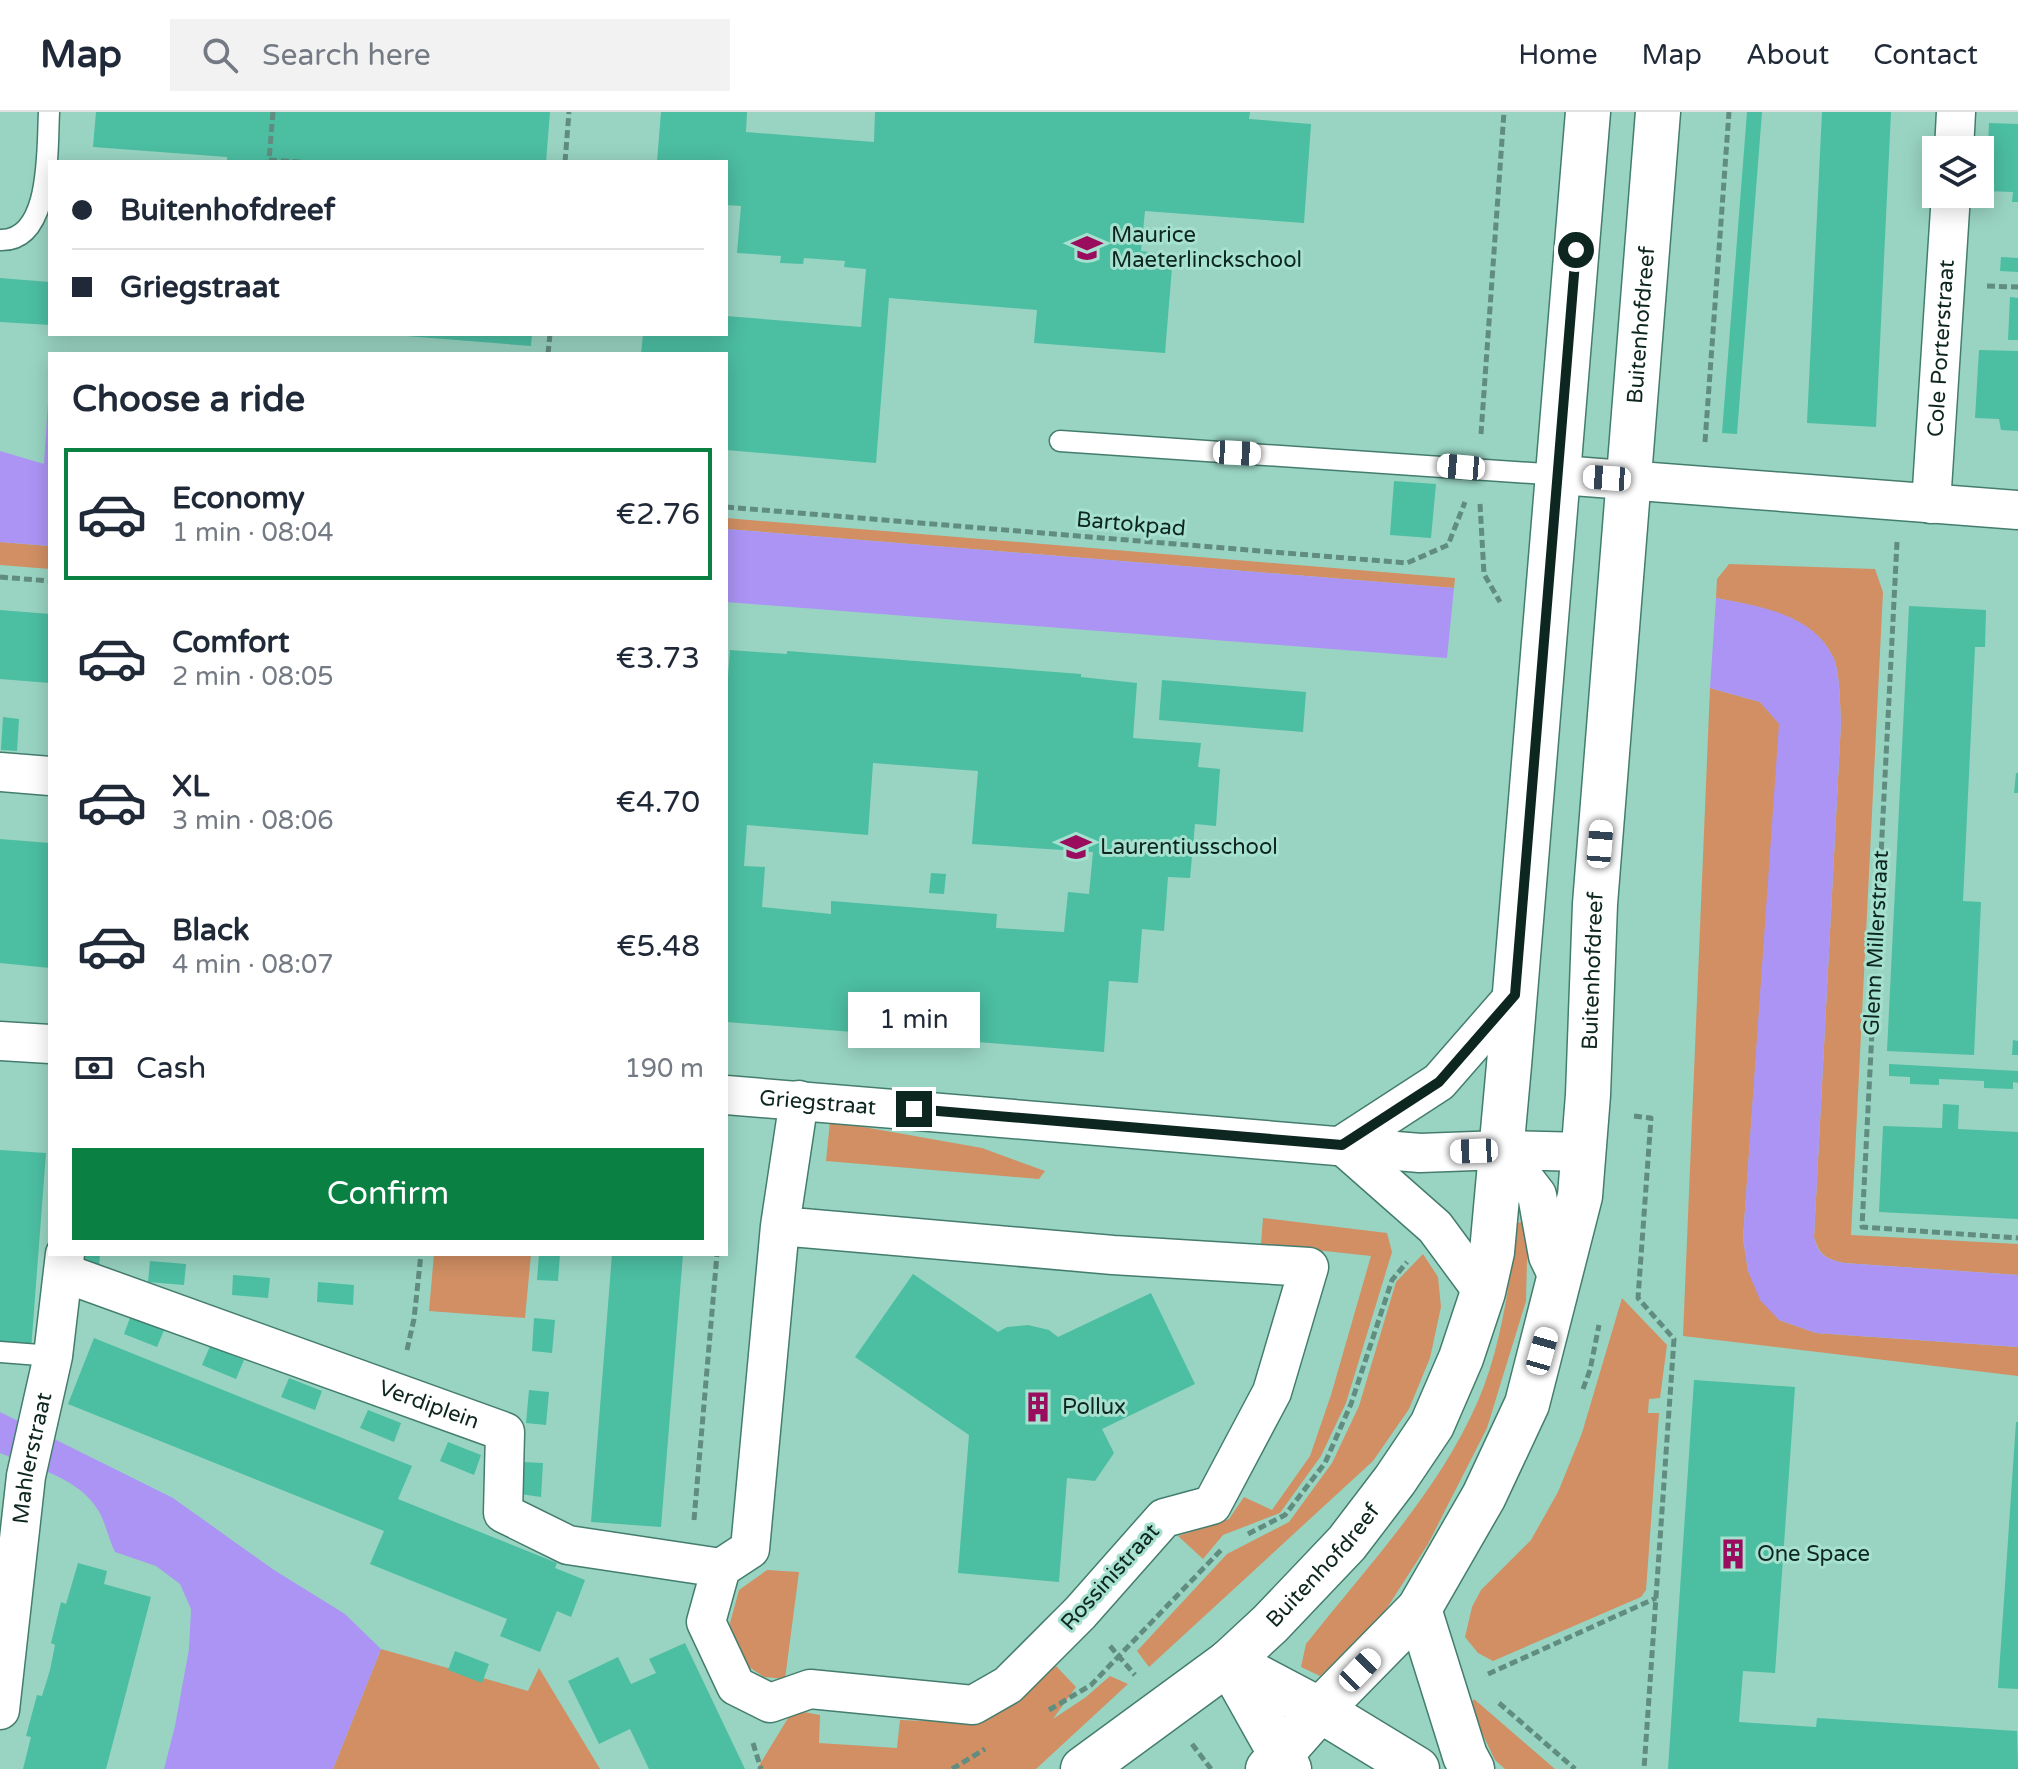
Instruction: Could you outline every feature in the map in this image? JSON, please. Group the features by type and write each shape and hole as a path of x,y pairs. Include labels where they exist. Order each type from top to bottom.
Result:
{"street":[{"name":"Buitenhofdreef","path":"1083,1769 1229,1662 1347,1543 1432,1425 1461,1358 1483,1292 1492,1252 1502,1150 1588,112"},
{"name":"Buitenhofdreef","path":"1279,1764 1320,1710 1419,1609 1484,1496 1527,1404 1580,1196 1595,904 1658,112"},
{"path":"1955,136 1956,112"},
{"name":"Cole Porterstraat","path":"1916,503 1949,208"},
{"path":"1560,475 2018,510"},
{"path":"0,772 48,776"},
{"path":"1483,1292 1435,1227 1342,1145 1439,1082 1515,995"},
{"path":"0,1041 48,1044"},
{"name":"Griegstraat","path":"728,1095 1420,1153 1502,1150 1584,1152"},
{"path":"706,1566 750,1549 780,1226 799,1100"},
{"path":"1502,1150 1537,1195 1548,1256 1560,1281"},
{"name":"Rossinistraat","path":"706,1566 706,1622 736,1686 770,1703 810,1689 973,1705 1008,1685 1080,1613 1164,1518 1212,1505 1272,1392 1309,1267 1113,1255 780,1226"},
{"name":"Verdiplein","path":"64,1264 397,1394 505,1432 503,1513 568,1545 706,1566"},
{"name":"Mahlerstraat","path":"0,1710 26,1476 53,1356 64,1264"},
{"path":"1419,1609 1460,1684 1472,1769"},
{"path":"1229,1662 1320,1710 1417,1769"},
{"path":"1229,1662 1279,1764"}],"lane":[{"path":"0,240 11,240 29,227 43,196 49,112"},
{"path":"1060,441 1560,475"},
{"path":"0,1352 53,1356"}],"path":[{"path":"266,160 273,112"},
{"path":"565,160 569,112"},
{"path":"1504,112 1478,468 1484,574 1506,612"},
{"path":"1701,487 1729,112"},
{"name":"Bartokpad","path":"728,507 1407,563 1448,545 1478,468"},
{"name":"Glenn Millerstraat","path":"1916,503 1862,1227 2018,1238"},
{"path":"0,577 48,581"},
{"path":"1628,1116 1651,1118 1638,1298 1674,1339 1644,1769"},
{"path":"397,1394 414,1319 421,1256"},
{"path":"706,1566 717,1256"},
{"path":"1460,1684 1656,1598"},
{"path":"1460,1684 1491,1696 1575,1769"}],"shaded area":[{"path":"48,402 48,546 0,542 0,451 44,464"},
{"path":"728,518 1455,578 1454,588 728,529"},
{"path":"728,529 1454,588 1447,658 728,602"},
{"path":"0,542 48,546 48,569 0,565"},
{"path":"1729,564 1875,569 1883,592 1851,1235 2018,1244 2018,1275 1844,1263 1832,1260 1818,1248 1814,1237 1841,722 1839,681 1834,659 1825,644 1799,622 1767,609 1716,598 1717,579"},
{"path":"1716,598 1767,609 1799,622 1825,644 1834,659 1837,673 1841,722 1814,1237 1818,1248 1832,1260 1844,1263 2018,1275 2018,1347 1816,1333 1779,1320 1760,1300 1748,1271 1743,1238 1779,724 1760,702 1710,688"},
{"path":"1710,688 1760,702 1780,724 1743,1238 1748,1271 1779,1320 1816,1333 2018,1347 2018,1376 1683,1336"},
{"path":"830,1121 982,1148 1045,1171 1039,1179 826,1161"},
{"path":"1263,1218 1387,1233 1392,1252 1346,1403 1321,1456 1280,1513 1223,1535 1203,1559 1178,1536 1229,1519 1244,1497 1272,1510 1310,1456 1371,1256 1261,1244"},
{"path":"1528,1220 1526,1301 1487,1428 1428,1544 1378,1622 1320,1676 1301,1667 1306,1644 1423,1497 1462,1434 1493,1358 1504,1314 1518,1223"},
{"path":"1423,1254 1438,1277 1441,1307 1430,1358 1409,1409 1373,1461 1149,1667 1137,1651 1227,1554 1289,1522 1332,1463 1359,1406 1396,1282"},
{"path":"434,1256 531,1256 525,1318 429,1311"},
{"path":"1622,1298 1667,1345 1660,1398 1649,1399 1648,1413 1659,1413 1646,1590 1641,1597 1493,1661 1478,1653 1465,1637 1472,1607 1481,1590 1531,1540 1558,1492 1582,1433"},
{"path":"0,1412 173,1498 274,1570 345,1614 381,1649 333,1769 164,1769 189,1649 191,1609 180,1584 156,1566 115,1552 98,1510 79,1490 54,1475 0,1453"},
{"path":"767,1570 799,1572 785,1679 764,1677 734,1657 730,1623 739,1590"},
{"path":"381,1649 528,1691 539,1668 600,1769 333,1769"},
{"path":"1056,1666 1076,1687 1053,1719 1110,1676 1128,1684 1036,1769 757,1769 793,1710 820,1715 819,1743 897,1748 900,1720 978,1723"},
{"path":"1474,1699 1555,1769 1505,1769 1495,1760 1469,1706"}],"building":[{"path":"96,112 550,112 546,160 227,160 227,157 93,147"},
{"path":"661,112 747,112 746,132 874,142 875,112 1250,112 1249,119 1311,124 1304,223 1145,211 1141,251 1173,255 1165,353 1034,343 1037,310 889,298 876,463 728,450 728,352 641,352 643,336 728,336 728,316 861,327 866,269 844,267 845,261 804,258 803,264 780,263 781,256 737,253 741,206 728,205 728,160 657,160"},
{"path":"1747,112 1762,112 1737,434 1722,433"},
{"path":"1822,112 1891,112 1876,427 1807,423"},
{"path":"1989,123 2018,124 2018,202 2012,202 2013,192 1994,191 1994,136 1988,136"},
{"path":"2001,257 2018,258 2018,272 2000,271"},
{"path":"0,278 48,282 48,325 0,322"},
{"path":"2010,297 2018,298 2018,340 2008,340"},
{"path":"406,336 532,336 531,346"},
{"path":"1979,350 2018,351 2018,431 2001,430 1999,419 1975,418"},
{"path":"1394,481 1436,484 1431,538 1390,535"},
{"path":"1909,606 1986,610 1985,647 1975,647 1963,901 1981,902 1974,1055 1887,1051"},
{"path":"0,610 48,614 48,683 0,679"},
{"path":"730,650 787,654 787,651 1081,674 1081,677 1137,683 1133,738 1201,743 1198,767 1220,769 1216,826 1195,824 1190,878 1168,877 1164,931 1142,929 1138,983 1109,981 1104,1052 728,1022","holes":["873,763 978,771 972,844 1093,852 1089,894 1068,892 1064,932 996,928 997,914 831,901 831,914 762,907 765,867 744,866 747,825 868,835"]},
{"path":"1162,680 1306,692 1303,732 1159,720"},
{"path":"3,717 19,719 17,751 1,750"},
{"path":"2016,773 2018,793 2014,793"},
{"path":"0,839 48,843 48,968 0,963"},
{"path":"931,873 946,874 944,894 929,893"},
{"path":"2013,1040 2018,1041 2018,1055 2012,1055"},
{"path":"1889,1064 2018,1071 2018,1083 2013,1082 2013,1089 1984,1088 1984,1081 1939,1079 1939,1085 1910,1084 1910,1077 1889,1076"},
{"path":"1943,1104 1959,1105 1958,1129 2018,1132 2018,1219 1879,1212 1883,1126 1942,1128"},
{"path":"0,1150 46,1153 31,1350 0,1347"},
{"path":"82,1256 100,1256 99,1267 81,1265"},
{"path":"539,1256 560,1256 558,1281 537,1280"},
{"path":"612,1256 683,1256 661,1527 591,1522"},
{"path":"150,1261 186,1264 184,1285 148,1282"},
{"name":"Pollux","path":"913,1274 998,1332 1007,1327 1028,1325 1049,1330 1058,1337 1151,1293 1195,1384 1102,1429 1114,1453 1095,1481 1067,1478 1059,1582 958,1573 969,1435 855,1357"},
{"path":"233,1275 270,1278 268,1298 232,1295"},
{"path":"318,1282 354,1285 353,1305 317,1302"},
{"path":"131,1315 165,1328 157,1347 124,1334"},
{"path":"534,1318 555,1320 552,1353 532,1351"},
{"path":"94,1338 412,1466 398,1499 557,1563 555,1568 585,1580 571,1617 557,1611 540,1652 500,1636 507,1619 370,1564 384,1531 68,1404"},
{"path":"210,1346 244,1360 236,1379 202,1365"},
{"path":"289,1378 322,1391 315,1410 281,1397"},
{"name":"One Space","path":"1694,1380 1795,1387 1775,1673 1743,1671 1739,1722 1816,1727 1817,1718 2017,1731 2018,1769 1668,1769"},
{"path":"529,1390 549,1392 546,1425 526,1423"},
{"path":"368,1410 401,1423 394,1442 360,1428"},
{"path":"2018,1422 2018,1689 1998,1688"},
{"path":"448,1442 481,1455 474,1475 440,1461"},
{"path":"523,1462 543,1463 541,1497 520,1494"},
{"path":"78,1563 107,1571 104,1584 151,1597 106,1769 23,1769 31,1737 26,1736 37,1695 42,1696 50,1670 55,1645 51,1643 61,1602 66,1604"},
{"path":"685,1643 745,1769 649,1769 630,1729 599,1744 568,1681 618,1657 631,1684 656,1673 649,1659"},
{"path":"455,1651 489,1664 482,1683 448,1670"}],"place":[{"name":"Maurice Maeterlinckschool","path":"1087,248"},
{"name":"Laurentiusschool","path":"1076,847"},
{"name":"Pollux","path":"1038,1407"},
{"name":"One Space","path":"1733,1554"}],"route":[{"path":"914,1109 1342,1145 1439,1082 1515,995 1560,475 1576,250"}]}
